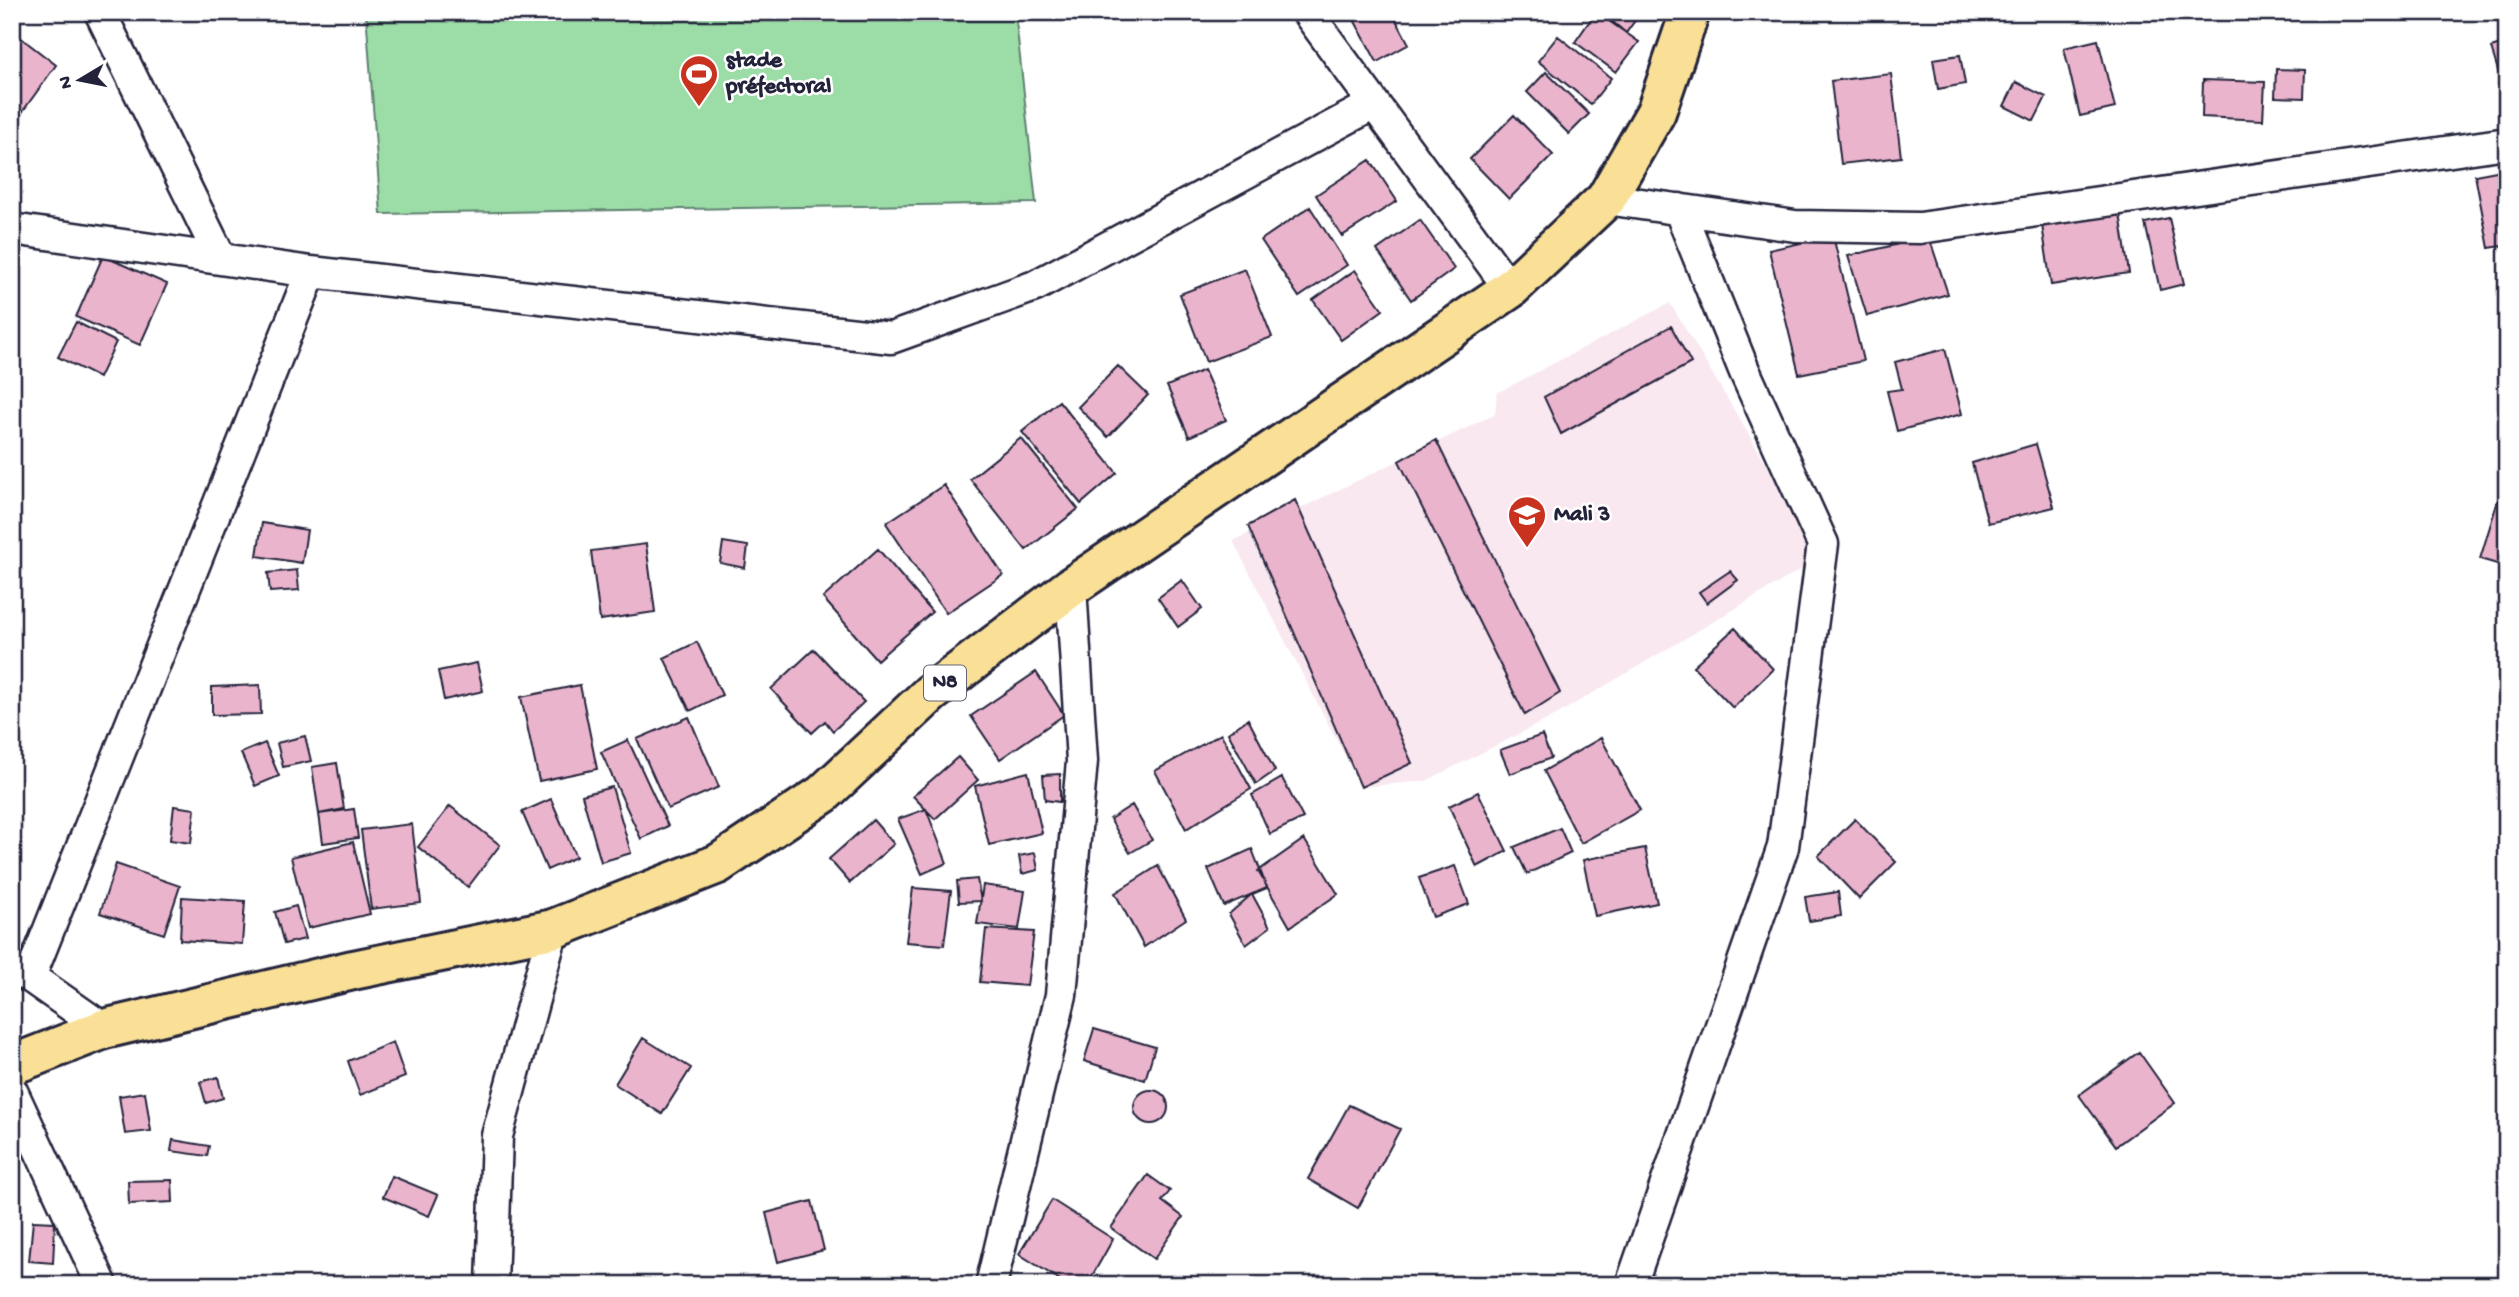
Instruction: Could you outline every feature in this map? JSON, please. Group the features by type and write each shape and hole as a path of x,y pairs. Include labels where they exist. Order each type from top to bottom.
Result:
{"main road":[{"name":"N8","path":"12,1065 104,1029 353,970 553,929 718,864 823,794 931,694 1071,587 1510,289 1606,199 1656,112 1690,12"}],"street":[{"path":"100,12 221,259"},
{"path":"1307,12 1510,289"},
{"path":"12,229 311,272 891,338 1035,286 1374,104"},
{"path":"1606,199 1795,226 1920,228 2507,143"},
{"path":"1631,1285 1783,847 1823,544 1744,370 1679,209"},
{"path":"104,1029 21,973 311,272"},
{"path":"991,1285 1061,995 1082,761 1071,587"},
{"path":"492,1285 497,1136 553,929"},
{"path":"12,1091 102,1285"}],"shaded area":[{"name":"Mali 3","path":"1670,303 1822,557 1556,715 1426,781 1361,787 1233,541 1495,414 1497,393"}],"green space":[{"name":"stade préfectoral","path":"366,12 1015,12 1036,203 381,214"}],"building":[{"path":"1392,12 1409,44 1377,62 1351,14"},
{"path":"1596,12 1639,42 1616,72 1575,42"},
{"path":"1601,12 1641,12 1626,33"},
{"path":"12,31 56,65 13,125 12,124"},
{"path":"1558,36 1611,78 1591,104 1538,61"},
{"path":"2098,40 2115,108 2080,116 2064,48"},
{"path":"2507,43 2507,92 2505,93 2491,48"},
{"path":"1960,55 1965,84 1938,89 1933,59"},
{"path":"2276,69 2305,70 2304,98 2275,97"},
{"path":"1546,72 1589,114 1569,134 1527,92"},
{"path":"1891,74 1901,157 1841,164 1831,81"},
{"path":"2203,80 2265,82 2263,120 2202,117"},
{"path":"2016,82 2046,97 2034,121 2004,106"},
{"path":"1514,115 1553,155 1509,199 1470,159"},
{"path":"1370,160 1397,201 1342,236 1316,195"},
{"path":"2507,169 2507,245 2489,248 2475,175"},
{"path":"1310,207 1347,265 1299,297 1261,240"},
{"path":"2120,213 2129,273 2051,285 2042,225"},
{"path":"2169,218 2184,284 2160,290 2145,223"},
{"path":"1420,220 1454,269 1411,300 1377,250"},
{"path":"1833,236 1863,361 1799,374 1769,250"},
{"path":"1929,237 1948,294 1867,316 1848,256"},
{"path":"103,256 167,284 140,345 76,317"},
{"path":"1245,269 1272,337 1206,362 1180,294"},
{"path":"1355,270 1383,310 1341,340 1313,300"},
{"path":"76,322 116,342 99,378 58,357"},
{"path":"1671,326 1691,363 1561,434 1544,397"},
{"path":"1945,349 1962,414 1897,431 1887,391 1902,389 1895,362"},
{"path":"1118,366 1148,395 1108,437 1078,407"},
{"path":"1204,370 1226,420 1189,437 1167,386"},
{"path":"1059,401 1117,473 1081,504 1022,432"},
{"path":"1021,438 1078,509 1026,550 970,479"},
{"path":"1436,440 1560,693 1525,715 1399,461"},
{"path":"2036,444 2054,507 1988,523 1972,463"},
{"path":"944,485 1003,575 946,613 886,523"},
{"path":"1295,500 1412,763 1361,787 1248,526"},
{"path":"2498,500 2507,502 2507,567 2480,559"},
{"path":"262,523 307,530 302,563 257,556"},
{"path":"723,542 748,546 745,568 720,563"},
{"path":"646,544 655,612 600,620 591,551"},
{"path":"878,549 932,612 877,660 823,598"},
{"path":"297,570 299,590 270,592 268,573"},
{"path":"1730,571 1738,580 1707,603 1699,592"},
{"path":"1182,580 1202,609 1178,627 1158,598"},
{"path":"1735,628 1773,669 1733,708 1693,666"},
{"path":"697,642 722,695 690,711 664,658"},
{"path":"814,649 864,702 833,731 825,721 812,733 771,689"},
{"path":"477,663 483,691 444,700 438,671"},
{"path":"1036,672 1064,715 1000,759 971,716"},
{"path":"260,685 261,714 212,715 212,687"},
{"path":"580,685 597,769 539,781 521,697"},
{"path":"689,717 719,787 668,809 637,739"},
{"path":"1248,719 1275,771 1256,784 1228,733"},
{"path":"1221,734 1251,789 1186,829 1155,771"},
{"path":"1542,735 1551,758 1510,774 1500,750"},
{"path":"305,736 311,761 283,767 277,743"},
{"path":"1601,738 1640,810 1581,843 1544,771"},
{"path":"628,740 668,826 641,839 601,752"},
{"path":"265,743 279,776 255,786 241,753"},
{"path":"958,757 978,780 935,819 913,796"},
{"path":"337,763 344,809 319,814 312,767"},
{"path":"1028,772 1042,833 989,845 975,786"},
{"path":"1060,774 1060,802 1045,800 1043,775"},
{"path":"1282,778 1303,818 1270,834 1252,795"},
{"path":"612,787 631,853 601,862 582,795"},
{"path":"1478,792 1507,851 1477,867 1449,806"},
{"path":"551,799 576,857 547,870 522,812"},
{"path":"1132,805 1152,840 1130,853 1110,819"},
{"path":"174,806 195,809 191,843 170,840"},
{"path":"450,806 500,845 468,887 418,847"},
{"path":"354,809 358,838 323,843 319,814"},
{"path":"926,809 947,863 922,874 898,819"},
{"path":"1855,819 1896,862 1859,899 1818,856"},
{"path":"873,820 894,844 850,883 829,859"},
{"path":"412,824 421,903 371,909 361,830"},
{"path":"1560,828 1571,853 1527,874 1514,847"},
{"path":"1304,839 1338,894 1290,927 1258,871"},
{"path":"353,842 370,914 308,928 291,857"},
{"path":"1645,848 1657,903 1595,916 1583,860"},
{"path":"1252,849 1267,888 1224,906 1208,869"},
{"path":"1035,853 1038,870 1022,874 1019,856"},
{"path":"116,864 180,886 164,934 100,913"},
{"path":"1158,866 1186,919 1144,947 1115,893"},
{"path":"1455,866 1469,904 1433,917 1419,878"},
{"path":"977,879 981,901 959,902 957,881"},
{"path":"983,885 1025,891 1019,929 977,924"},
{"path":"913,888 951,891 944,945 906,942"},
{"path":"1838,892 1841,916 1809,921 1805,897"},
{"path":"1252,894 1270,927 1246,945 1229,914"},
{"path":"182,897 245,901 242,944 180,940"},
{"path":"296,906 305,939 284,944 275,912"},
{"path":"986,929 1034,932 1027,986 980,982"},
{"path":"1094,1029 1155,1047 1145,1080 1084,1061"},
{"path":"643,1038 691,1068 662,1114 615,1084"},
{"path":"393,1042 405,1077 360,1095 348,1061"},
{"path":"2139,1052 2175,1103 2116,1146 2079,1095"},
{"path":"218,1077 223,1098 206,1103 200,1082"},
{"path":"1151,1090 1163,1095 1168,1107 1163,1119 1151,1124 1139,1119 1134,1107 1139,1095"},
{"path":"145,1092 151,1131 125,1134 119,1096"},
{"path":"1349,1105 1400,1129 1358,1208 1308,1179"},
{"path":"173,1140 209,1146 207,1156 171,1151"},
{"path":"1148,1175 1170,1191 1162,1201 1183,1217 1154,1259 1111,1228"},
{"path":"392,1176 438,1195 429,1216 383,1197"},
{"path":"172,1180 173,1202 129,1204 128,1181"},
{"path":"1052,1200 1113,1239 1087,1285 1068,1285 1019,1254"},
{"path":"812,1201 824,1250 778,1262 766,1213"},
{"path":"33,1221 55,1222 53,1263 29,1261"}],"place":[{"name":"stade préfectoral","path":"699,108"},
{"name":"Mali 3","path":"1527,549"}]}
